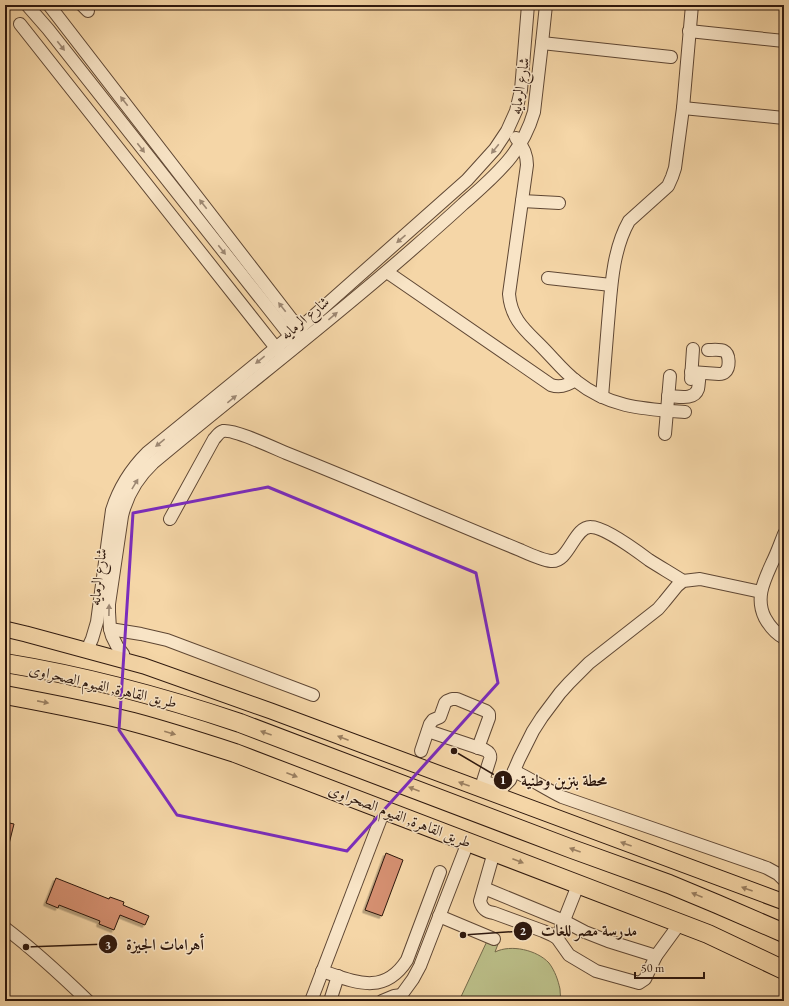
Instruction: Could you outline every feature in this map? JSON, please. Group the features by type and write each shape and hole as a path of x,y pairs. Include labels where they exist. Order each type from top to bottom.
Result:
{"highway":[{"name":"طريق القاهرة, الفيوم الصحراوى","path":"5,663 122,687 240,723 572,849 669,884 784,933"},
{"name":"طريق القاهرة, الفيوم الصحراوى","path":"5,695 72,708 132,722 235,753 708,934 784,970"}],"main road":[{"path":"5,629 144,666 499,792 784,902"}],"street":[{"path":"27,5 298,337"},
{"path":"49,5 298,337"},
{"name":"شارع الرمايه","path":"124,660 123,654 114,641 110,629 109,604 125,506 133,487 152,463 298,337 467,180 491,155 502,140 516,111 521,90 528,5"},
{"name":"شارع الرمايه","path":"298,337 387,272 486,184 503,167 521,144 529,128 535,105 546,5"},
{"path":"602,398 611,285 618,247 629,221 668,186 675,168 683,108 692,5"},
{"path":"33,40 61,20"},
{"path":"20,24 280,352"},
{"path":"689,31 784,41"},
{"path":"542,43 671,57"},
{"path":"683,108 784,118"},
{"path":"507,131 521,144 527,158 509,294 511,308 522,327 575,380 583,387 602,398 634,407 685,412"},
{"path":"522,201 560,203"},
{"path":"387,272 551,385 556,387 565,386 575,380"},
{"path":"548,278 611,285"},
{"path":"668,396 688,397 694,395 698,389 694,376 694,349"},
{"path":"694,376 722,374 727,369 728,356 726,352 722,350 708,350"},
{"name":"شارع الرمايه","path":"87,650 92,639 99,610 112,510 117,494 125,479 147,453 280,352"},
{"path":"665,434 670,376"},
{"path":"170,519 214,439 223,431 241,435 297,457 552,562 561,557 582,530 590,526 600,529 617,538 683,581"},
{"path":"784,534 764,583 761,592 760,604 768,624 775,632 784,638"},
{"path":"428,731 487,751 491,757 483,781 499,792 510,780 533,731 548,708 569,682 588,663 658,609 683,581 700,579 761,592"},
{"path":"110,629 167,640 313,695"},
{"path":"421,751 431,722 440,716 447,701 452,699 457,699 486,711 489,714 489,719 478,748"},
{"path":"514,771 562,797 767,868 778,874 784,880"},
{"path":"311,1001 384,810"},
{"path":"382,1001 394,996 399,998 413,979 420,966 468,842"},
{"path":"494,852 480,901 481,905 487,912 543,930 556,938 569,955 596,970 639,983 645,979 656,956 680,923"},
{"path":"322,971 358,982 373,983 386,979 398,971 407,960 440,872"},
{"path":"556,938 578,884"},
{"path":"484,888 564,921 584,932 656,956"},
{"path":"439,916 494,939"},
{"path":"5,928 38,955 88,1001"},
{"path":"330,1001 338,976"}],"highlighted area":[{"path":"268,487 476,573 498,683 347,851 177,815 119,730 133,513"}],"green space":[{"path":"488,939 498,944 495,952 516,949 531,952 544,958 553,969 556,976 560,989 560,1001 459,1001"}],"building":[{"path":"5,822 14,824 8,848 5,848"},
{"path":"386,853 403,860 382,916 365,910"},
{"path":"56,878 109,899 110,897 124,902 123,905 149,916 145,925 120,915 114,930 99,924 100,921 59,905 58,908 46,903"}],"place":[{"name":"محطة بنزين وطنية","path":"454,751"},
{"name":"مدرسة مصر للغات","path":"463,935"},
{"name":"أهرامات الجيزة","path":"26,947"}]}
